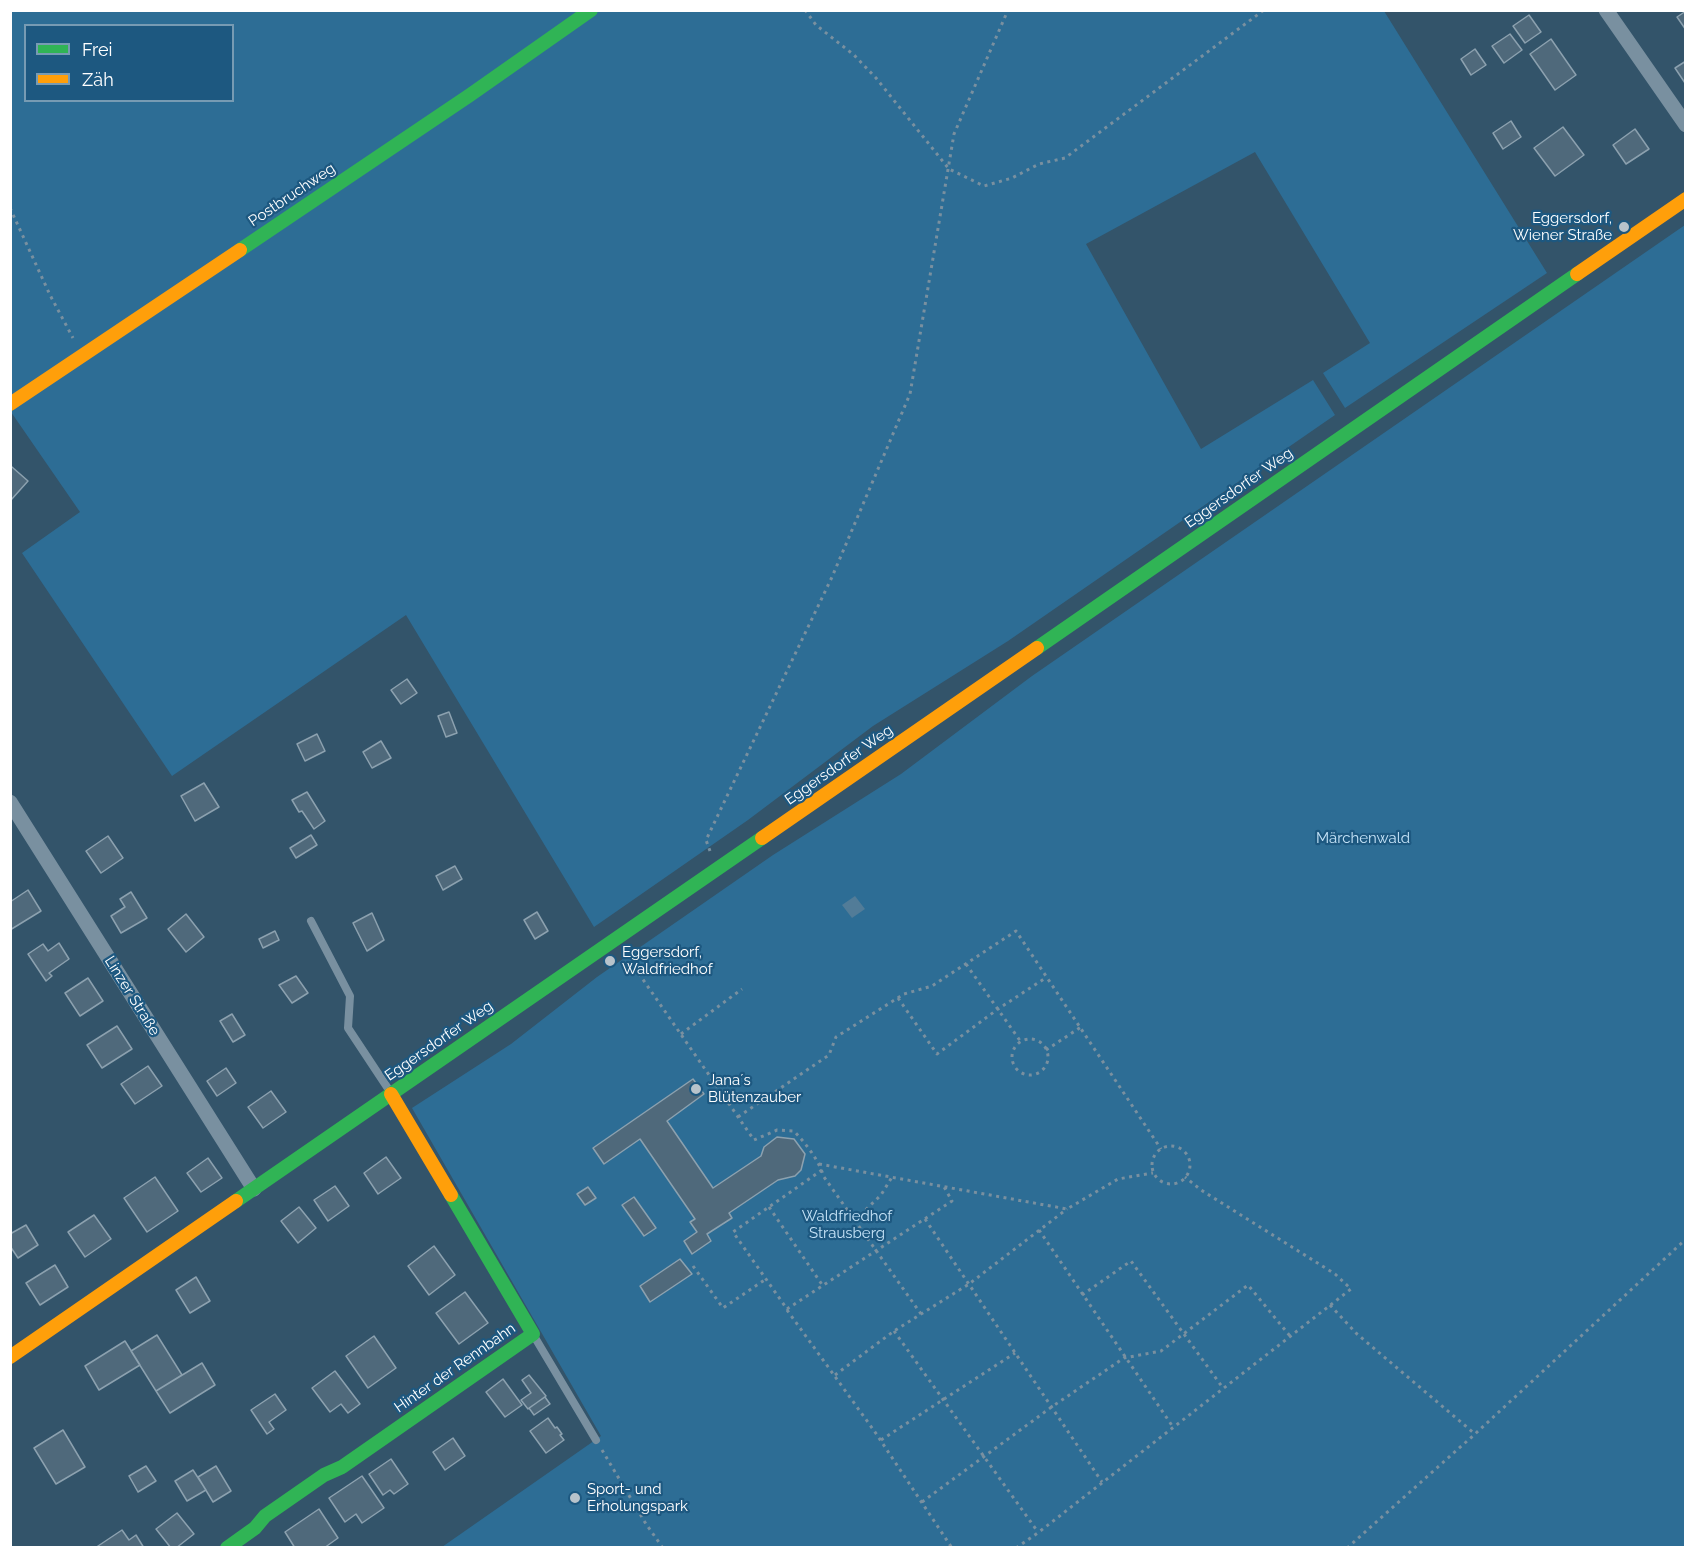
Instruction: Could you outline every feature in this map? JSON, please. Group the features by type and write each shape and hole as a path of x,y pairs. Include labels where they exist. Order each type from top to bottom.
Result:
{"main road":[{"name":"Postbruchweg","path":"10,404 470,95 591,10"},
{"name":"Eggersdorfer Weg","path":"12,1353 254,1189 1686,199"},
{"name":"Hinter der Rennbahn","path":"227,1548 255,1528 265,1516 295,1495 324,1475 342,1467 533,1334 391,1094"}],"street":[{"path":"1606,10 1686,125"},
{"name":"Linzer Straße","path":"10,802 254,1189"}],"lane":[{"path":"311,921 350,996 348,1028 391,1094"},
{"path":"533,1334 596,1440"}],"path":[{"path":"805,10 816,25 854,55 876,78 949,169 984,186 1012,178 1039,164 1065,158 1264,10"},
{"path":"718,869 706,840 832,577 910,394 954,134 1008,10"},
{"path":"10,208 50,295 82,355"},
{"path":"738,1117 829,1055 836,1037 904,994 932,986 1016,931 1161,1149"},
{"path":"625,953 754,1140 777,1130 794,1131 807,1144 824,1177 921,1314"},
{"path":"966,964 1021,1042"},
{"path":"897,998 937,1054 998,1009 1047,977"},
{"path":"681,1034 741,989"},
{"path":"1046,1050 1081,1027"},
{"path":"1034,1040 1043,1045 1048,1056 1044,1068 1034,1074 1022,1073 1017,1069 1012,1059 1014,1048 1021,1042 1034,1040"},
{"path":"1176,1147 1186,1154 1190,1166 1185,1178 1181,1181 1168,1184 1153,1173 1152,1161 1161,1149 1176,1147"},
{"path":"819,1164 1067,1209"},
{"path":"822,1170 733,1232 880,1440 952,1548"},
{"path":"834,1375 894,1331 969,1284 1067,1209 1118,1179 1153,1173"},
{"path":"855,1220 881,1195 892,1177"},
{"path":"1016,1548 1351,1289 1335,1274 1185,1178"},
{"path":"787,1309 952,1201 943,1185"},
{"path":"769,1207 823,1286"},
{"path":"925,1219 1102,1482"},
{"path":"1039,1230 1173,1427"},
{"path":"1347,1548 1476,1434 1686,1239"},
{"path":"1082,1295 1131,1261 1223,1388"},
{"path":"693,1266 723,1308 766,1279"},
{"path":"922,1502 1052,1407 1124,1358 1161,1351 1248,1285 1290,1336"},
{"path":"1330,1305 1357,1334 1476,1434"},
{"path":"894,1331 1039,1532"},
{"path":"880,1440 1015,1353"},
{"path":"596,1440 663,1548"}],"green space":[{"path":"10,11 1384,11 1547,273 1345,408 1323,373 1370,343 1255,152 1086,244 1201,449 1313,380 1335,415 1008,641 873,726 748,820 594,927 406,615 172,776 22,553 80,512 11,412"},
{"path":"1685,225 1685,1547 442,1547 601,1436 412,1108 511,1044 597,977 773,855 901,774 1032,676"}],"shaded area":[{"path":"855,896 865,909 852,918 842,905"}],"building":[{"path":"1686,11 1686,30 1677,17"},
{"path":"1529,15 1541,32 1525,43 1513,26"},
{"path":"1510,34 1522,50 1504,63 1492,46"},
{"path":"1551,39 1576,75 1555,90 1530,54"},
{"path":"1475,49 1486,65 1471,75 1461,59"},
{"path":"1686,61 1686,83 1685,83 1675,68"},
{"path":"1511,121 1521,137 1503,149 1493,133"},
{"path":"1563,127 1584,155 1555,176 1534,148"},
{"path":"1635,129 1649,149 1626,164 1613,145"},
{"path":"12,467 28,481 11,500 10,468"},
{"path":"407,679 417,693 401,704 391,690"},
{"path":"449,712 457,733 446,737 438,716"},
{"path":"317,734 325,751 305,761 297,744"},
{"path":"381,741 391,758 372,768 363,752"},
{"path":"204,783 219,807 195,821 181,796"},
{"path":"307,792 325,821 314,829 292,800"},
{"path":"311,835 317,845 296,858 290,848"},
{"path":"108,836 123,858 101,873 86,851"},
{"path":"455,866 462,879 443,890 436,876"},
{"path":"28,890 41,911 10,930 10,902"},
{"path":"131,892 147,918 121,933 111,916 125,907 120,899"},
{"path":"537,912 548,931 535,939 524,920"},
{"path":"372,913 384,940 367,951 353,923"},
{"path":"186,914 204,937 186,952 168,929"},
{"path":"275,931 279,940 263,948 259,939"},
{"path":"59,943 69,959 49,973 52,976 46,981 28,954 43,944 48,951"},
{"path":"296,976 308,993 292,1003 279,985"},
{"path":"88,978 103,1001 80,1016 65,993"},
{"path":"232,1014 245,1035 233,1042 220,1021"},
{"path":"117,1026 132,1049 102,1068 87,1045"},
{"path":"148,1066 162,1086 135,1104 121,1084"},
{"path":"226,1068 236,1083 217,1096 207,1081"},
{"path":"693,1079 704,1094 667,1121 713,1188 761,1156 764,1147 777,1137 794,1139 805,1154 801,1170 795,1176 778,1180 729,1213 732,1218 707,1234 711,1241 692,1254 684,1241 697,1232 690,1222 695,1219 640,1139 604,1164 593,1148"},
{"path":"271,1091 286,1112 263,1128 248,1107"},
{"path":"386,1157 401,1178 378,1194 364,1173"},
{"path":"208,1158 222,1178 201,1192 187,1173"},
{"path":"155,1177 178,1211 147,1232 124,1198"},
{"path":"335,1186 349,1206 328,1221 314,1200"},
{"path":"588,1187 596,1198 585,1205 577,1194"},
{"path":"634,1197 656,1228 644,1236 622,1205"},
{"path":"299,1207 316,1228 298,1243 281,1221"},
{"path":"94,1215 111,1239 85,1257 68,1232"},
{"path":"26,1225 38,1245 18,1258 10,1246 10,1234"},
{"path":"434,1246 455,1275 429,1295 408,1266"},
{"path":"680,1259 692,1274 650,1302 640,1286"},
{"path":"55,1265 68,1287 40,1305 26,1283"},
{"path":"196,1277 210,1301 190,1313 176,1290"},
{"path":"465,1292 488,1323 459,1344 436,1313"},
{"path":"157,1335 182,1375 156,1391 131,1351"},
{"path":"374,1336 396,1368 368,1388 346,1356"},
{"path":"125,1341 140,1365 99,1390 85,1366"},
{"path":"202,1363 215,1385 170,1413 156,1391"},
{"path":"335,1371 360,1404 348,1413 341,1404 330,1412 312,1388"},
{"path":"529,1375 546,1396 528,1409 521,1400 531,1393 522,1380"},
{"path":"503,1379 522,1405 505,1417 486,1392"},
{"path":"275,1394 286,1410 269,1422 274,1429 267,1434 251,1410"},
{"path":"545,1397 550,1404 534,1415 529,1408"},
{"path":"548,1418 555,1428 557,1427 564,1440 546,1453 530,1431"},
{"path":"63,1430 85,1467 56,1484 34,1448"},
{"path":"453,1438 465,1456 445,1470 433,1452"},
{"path":"391,1459 408,1484 394,1494 390,1490 383,1495 369,1474"},
{"path":"146,1466 156,1481 138,1492 129,1476"},
{"path":"216,1466 231,1491 213,1502 198,1477"},
{"path":"193,1470 206,1490 187,1501 175,1481"},
{"path":"362,1476 384,1508 362,1523 356,1514 345,1522 329,1498"},
{"path":"319,1509 338,1538 324,1548 295,1548 285,1532"},
{"path":"177,1513 194,1534 176,1548 171,1548 156,1529"},
{"path":"122,1530 129,1540 136,1535 144,1548 95,1548"}],"traffic: fast":[{"path":"240,250 470,95 591,10"},
{"path":"1037,648 1577,274"},
{"path":"236,1201 762,838"},
{"path":"227,1548 255,1528 265,1516 324,1475 342,1467 533,1334 451,1195"}],"traffic: slow":[{"path":"1577,274 1686,199"},
{"path":"10,404 240,250"},
{"path":"762,838 1037,648"},
{"path":"391,1094 451,1195"},
{"path":"10,1357 236,1201"}],"place":[{"name":"Eggersdorf, Wiener Straße","path":"1624,227"},
{"name":"Eggersdorf, Waldfriedhof","path":"610,961"},
{"name":"Jana´s Blütenzauber","path":"696,1089"},
{"name":"Sport- und Erholungspark","path":"575,1498"}],"park label":[{"name":"Märchenwald","path":"1363,838"},
{"name":"Waldfriedhof Strausberg","path":"847,1224"}]}
